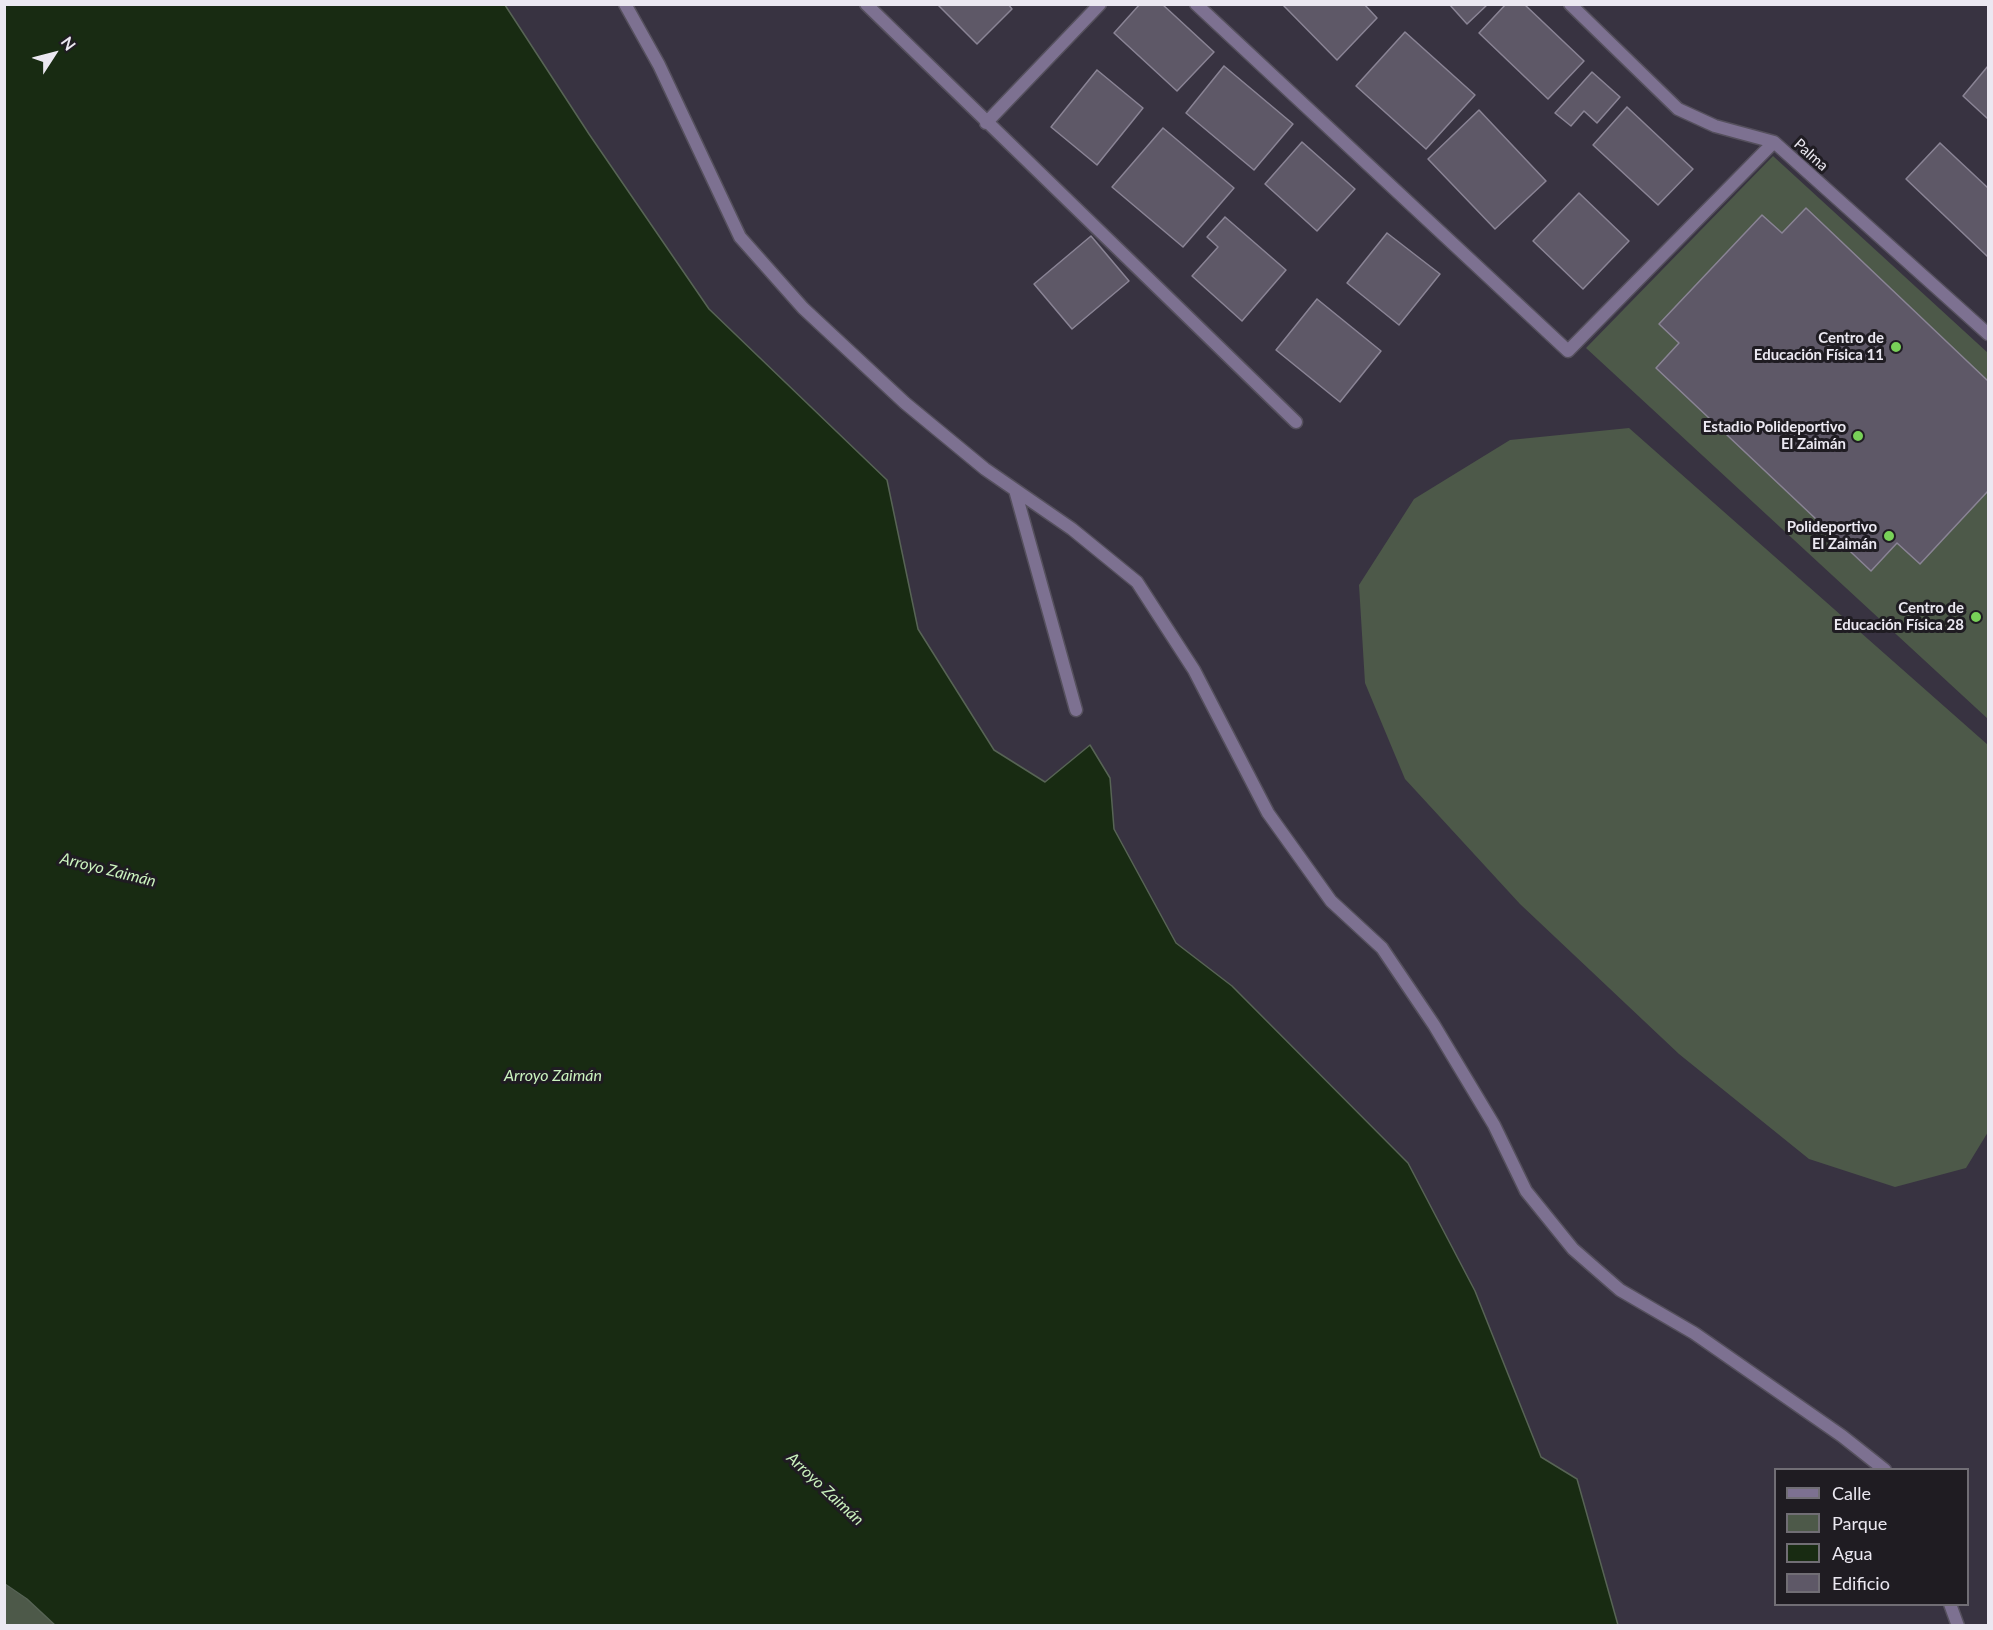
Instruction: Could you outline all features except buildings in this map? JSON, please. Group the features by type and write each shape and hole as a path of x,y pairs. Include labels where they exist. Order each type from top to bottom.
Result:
{"street":[{"path":"625,4 659,64 740,237 803,308 905,403 985,469 1072,529 1137,582 1194,670 1268,813 1331,901 1382,948 1434,1025 1494,1125 1527,1191 1573,1249 1620,1290 1694,1333 1842,1436 1882,1468"},
{"path":"866,4 1296,422"},
{"path":"986,123 1100,4"},
{"path":"1196,4 1568,351 1774,142"},
{"name":"Palma","path":"1570,4 1678,109 1714,126 1774,142 1989,334"},
{"path":"1015,490 1076,710"},
{"path":"1950,1606 1958,1626"}],"green space":[{"name":"Polideportivo El Zaimán","path":"1773,156 1988,353 1988,719 1586,348"},
{"path":"1629,428 1988,745 1988,1132 1966,1168 1895,1187 1809,1159 1679,1054 1520,904 1405,779 1365,683 1359,585 1414,499 1510,440"},
{"path":"4,1584 27,1599 56,1625 5,1625"}],"water":[{"name":"Arroyo Zaimán","path":"4,5 505,5 589,134 709,309 887,480 918,629 994,750 1045,782 1090,745 1110,778 1114,829 1176,943 1232,986 1408,1163 1475,1291 1541,1457 1577,1479 1618,1625 56,1626 27,1599 5,1584"}],"place":[{"name":"Centro de Educación Física 11","path":"1896,347"},
{"name":"Estadio Polideportivo El Zaimán","path":"1858,436"},
{"name":"Polideportivo El Zaimán","path":"1889,536"},
{"name":"Centro de Educación Física 28","path":"1976,617"}]}
